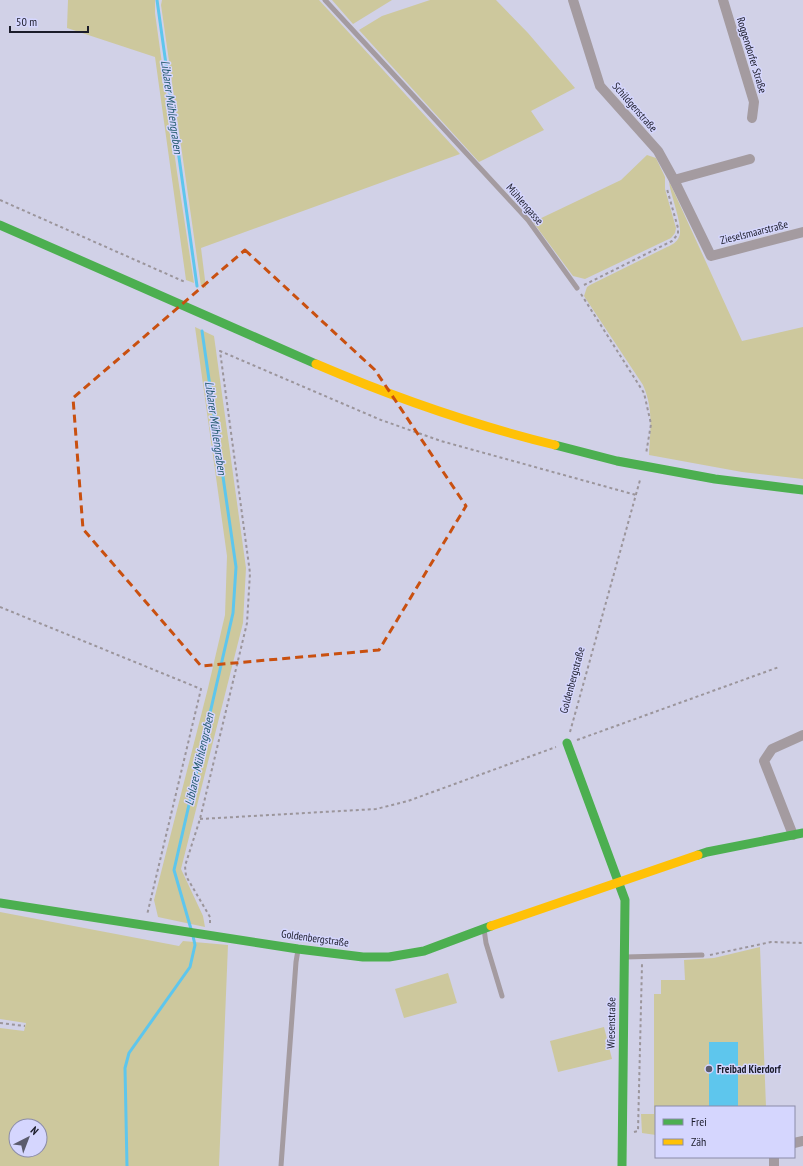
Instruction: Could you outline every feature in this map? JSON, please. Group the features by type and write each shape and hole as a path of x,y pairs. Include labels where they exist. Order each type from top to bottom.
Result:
{"street":[{"name":"Schildgenstraße","path":"573,0 600,86 658,151 671,182 710,256"},
{"name":"Roggendorfer Straße","path":"723,0 754,102 752,118"},
{"path":"671,182 750,159"},
{"path":"0,225 338,373 446,414 525,438 617,461 715,479 803,490"},
{"name":"Zieselsmaarstraße","path":"710,256 803,232"},
{"path":"798,834 764,761 772,750 803,735"},
{"path":"567,743 618,882"},
{"name":"Goldenbergstraße","path":"0,903 298,949 363,957 389,956 424,951 484,928 707,852 798,834"},
{"name":"Wiesenstraße","path":"618,882 625,900 622,1166"}],"lane":[{"name":"Mühlengasse","path":"324,0 528,220 577,288"},
{"path":"484,928 486,943 502,996"},
{"path":"281,1166 298,949"},
{"path":"624,957 702,955"}],"path":[{"path":"645,455 651,424 644,393 577,288 672,241 678,234 678,228 667,190 671,182"},
{"path":"0,200 185,282"},
{"path":"209,935 210,917 186,876 185,866 200,819 247,623 250,573 220,351 381,420 441,441 636,495"},
{"name":"Goldenbergstraße","path":"567,743 640,480"},
{"path":"0,607 201,690 144,926"},
{"path":"200,819 376,809 408,802 778,667"},
{"path":"702,955 715,954 771,942 803,943"},
{"path":"622,1135 638,1131 642,956"},
{"path":"0,1023 25,1026"}],"highlighted area":[{"path":"245,250 375,370 466,506 379,650 201,666 83,529 73,398"}],"shaded area":[{"path":"68,0 155,0 155,13 194,283 186,280 155,57 67,28"},
{"path":"162,0 319,0 460,154 201,248 206,288 201,286 161,5"},
{"path":"332,0 392,0 353,24"},
{"path":"430,0 496,0 528,33 575,88 531,111 544,130 479,162 359,30 382,16"},
{"path":"647,155 656,158 665,177 665,189 676,228 675,233 671,238 585,279 573,276 533,222 621,180"},
{"path":"669,181 742,341 803,327 803,479 742,472 649,455 650,412 649,403 643,385 584,296 587,287 590,285 671,245 677,240 679,237 680,226"},
{"path":"195,327 214,336 246,568 243,623 181,869 203,916 205,927 158,917 154,900 225,615 227,556"},
{"path":"0,912 179,946 183,941 228,945 219,1166 0,1166 0,1028 24,1031 26,1023 0,1019"},
{"name":"Freibad Kierdorf","path":"760,947 766,1106 655,1106 655,1135 642,1133 641,1114 654,1114 654,994 661,994 661,980 685,980 684,960 714,958"},
{"path":"448,973 457,1003 404,1018 395,989"},
{"path":"604,1027 612,1059 558,1072 550,1041"}],"water":[{"path":"709,1042 738,1042 738,1106 709,1106"}],"waterway":[{"name":"Liblarer Mühlengraben","path":"157,0 197,286"},
{"name":"Liblarer Mühlengraben","path":"191,929 174,870 233,613 236,567 202,331"},
{"name":"Liblarer Mühlengraben","path":"127,1166 125,1068 129,1053 190,967 195,945 193,936"}],"traffic: fast":[{"path":"0,225 316,364"},
{"path":"555,445 617,461 715,479 803,490"},
{"path":"567,743 625,900 622,1166"},
{"path":"698,855 803,833"},
{"path":"0,903 298,949 363,957 389,957 424,951 491,926"}],"traffic: slow":[{"path":"316,364 404,399 494,429 555,445"},
{"path":"491,926 698,855"}],"place":[{"name":"Freibad Kierdorf","path":"709,1069"}]}
